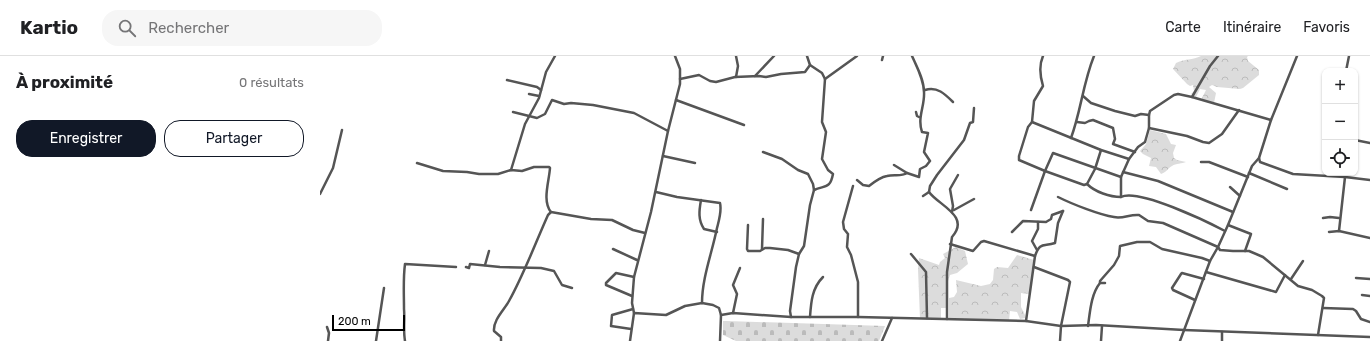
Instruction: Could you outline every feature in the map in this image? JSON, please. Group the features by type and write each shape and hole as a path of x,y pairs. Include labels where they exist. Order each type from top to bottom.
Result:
{"street":[{"path":"511,170 525,124 530,117 539,96 546,72 555,56"},
{"path":"630,341 634,313 632,296 634,277 656,192 680,78 680,69 675,56"},
{"path":"736,56 738,66 736,77"},
{"path":"754,76 774,56"},
{"path":"807,56 810,66 822,73 825,79 822,122 826,132 822,159 828,170 833,174 831,183 828,186 814,190"},
{"path":"825,79 857,56"},
{"path":"882,60 883,56"},
{"path":"912,56 918,69 924,90 919,118"},
{"path":"1043,56 1041,60 1040,75 1043,86 1034,101 1032,122 1028,127 1019,160 1084,185 1087,184 1100,192 1113,197 1121,198 1123,196 1131,196 1166,205 1202,219 1225,231"},
{"path":"1071,138 1077,122 1083,91 1094,56"},
{"path":"1192,97 1210,66 1218,56"},
{"path":"1180,341 1210,261 1234,212 1252,166 1259,158 1271,120 1297,56"},
{"path":"1347,68 1349,56"},
{"path":"807,70 810,66"},
{"path":"680,78 699,75 713,82 736,77 766,77 807,70 816,70"},
{"path":"507,80 537,87 541,90"},
{"path":"924,90 929,88 938,90 954,102"},
{"path":"529,94 539,96"},
{"path":"1121,198 1121,177 1129,160 1138,147 1145,142 1149,128 1150,110 1174,95 1178,94 1192,97 1271,120"},
{"path":"1083,96 1091,103 1104,108 1135,116 1141,114 1149,115"},
{"path":"513,112 537,118 545,114 552,100 564,104 571,103 593,105 634,113 668,131"},
{"path":"676,100 744,125"},
{"path":"929,192 930,186 937,175 964,140 970,123 973,122 974,108"},
{"path":"1149,128 1187,136 1209,143 1222,134 1239,110"},
{"path":"894,165 907,173 919,176 920,169 926,166 930,161 924,152 928,133 922,132 916,112"},
{"path":"1077,122 1085,123 1093,120 1114,128 1115,139 1113,144 1135,152"},
{"path":"1032,122 1129,160"},
{"path":"320,194 333,168 342,130"},
{"path":"1358,141 1370,143"},
{"path":"1087,184 1095,169 1101,150"},
{"path":"763,152 782,159 798,170 808,174 812,180 814,190 804,246 799,254 796,267 790,311 791,317"},
{"path":"1031,210 1053,153 1121,177"},
{"path":"663,156 695,163"},
{"path":"1259,158 1260,162 1265,165 1292,174 1370,180"},
{"path":"1201,162 1209,162 1248,177"},
{"path":"417,164 446,172 483,174 498,174 511,170 522,171 534,167 548,166 550,168 546,200 547,208 551,212 587,219 612,220 633,230 645,233"},
{"path":"1123,172 1158,181 1234,212"},
{"path":"858,180 869,186 882,178 904,175 907,173"},
{"path":"1249,173 1287,189"},
{"path":"947,319 947,272 950,244 952,237 955,234 957,224 953,211 950,189 958,174"},
{"path":"1339,231 1339,218 1345,177"},
{"path":"853,186 843,222 844,229 848,234 847,248 851,255 858,282 858,317"},
{"path":"1230,187 1240,196"},
{"path":"656,192 677,197 720,203 721,210 702,290 702,303"},
{"path":"922,196 929,192"},
{"path":"929,192 953,211"},
{"path":"1058,197 1115,218 1126,218 1139,215 1148,221 1163,223 1218,247 1220,250 1250,251 1263,257 1300,287 1312,290 1324,298 1318,335"},
{"path":"953,211 974,199"},
{"path":"701,200 700,223 704,229 716,232"},
{"path":"1012,232 1023,221 1046,222 1051,219 1052,215 1063,211 1058,223 1055,242 1042,245 1037,250 1026,321"},
{"path":"501,341 501,337 494,331 494,327 510,299 548,215 551,212"},
{"path":"1322,218 1339,218"},
{"path":"762,249 763,219"},
{"path":"1037,250 1032,241 1038,229 1038,222"},
{"path":"748,225 747,250 760,251 762,249 770,248 799,254"},
{"path":"1228,225 1251,234 1245,251"},
{"path":"1329,232 1339,231 1370,238"},
{"path":"950,244 973,251 981,242 984,241 1035,256"},
{"path":"1088,326 1092,302 1100,280 1114,265 1119,256 1120,246 1137,242 1150,242 1162,249 1210,261"},
{"path":"613,249 638,260"},
{"path":"485,265 489,252"},
{"path":"911,254 926,272 927,318"},
{"path":"1291,279 1303,260"},
{"path":"405,341 403,324 403,286 405,264 456,267"},
{"path":"466,267 469,268 470,264 552,270 558,275 562,285 572,288"},
{"path":"1034,267 1064,278 1070,282 1061,326 1060,341"},
{"path":"733,313 737,294 733,285 740,268"},
{"path":"1206,272 1276,292 1285,275"},
{"path":"632,296 606,285 606,283 616,273 634,277"},
{"path":"1195,300 1173,290 1172,288 1182,273 1204,279"},
{"path":"810,317 815,286 823,277"},
{"path":"1356,278 1370,279"},
{"path":"1100,283 1105,283"},
{"path":"376,341 384,288"},
{"path":"1362,295 1370,296"},
{"path":"634,313 666,315 685,306 702,303 713,305 719,308 721,315 720,341"},
{"path":"1323,308 1353,309 1361,319 1370,322"},
{"path":"631,329 611,326 611,323 612,315 633,309"},
{"path":"721,315 733,313 791,317 927,318 1026,321 1061,326 1096,325 1222,332 1370,337"},
{"path":"882,341 892,318"},
{"path":"1101,341 1102,326"},
{"path":"327,327 329,334 328,341"},
{"path":"1222,332 1222,341"},
{"path":"1339,336 1339,341"}],"green space":[{"path":"1201,56 1248,56 1248,61 1259,70 1259,75 1240,89 1217,87 1212,85 1209,87 1216,93 1214,103 1201,100 1206,90 1200,89 1196,97 1191,94 1194,91 1193,85 1190,86 1187,84 1173,69 1176,63"},
{"path":"1150,130 1166,134 1171,144 1176,145 1173,153 1174,158 1186,162 1174,165 1161,174 1156,167 1149,166 1151,158 1140,151 1146,144"},
{"path":"956,247 965,251 968,264 957,273 950,275 947,284 946,308 941,308 941,320 920,319 919,258 939,265 945,258 943,254"},
{"path":"1017,255 1034,260 1030,294 1021,293 1021,307 1025,318 1020,319 1017,312 1010,311 1009,321 950,320 949,298 954,297 957,292 956,280 981,286 990,284 993,280 994,269 997,267 1008,268"},
{"path":"723,321 885,326 879,341 736,341 723,335"}]}
